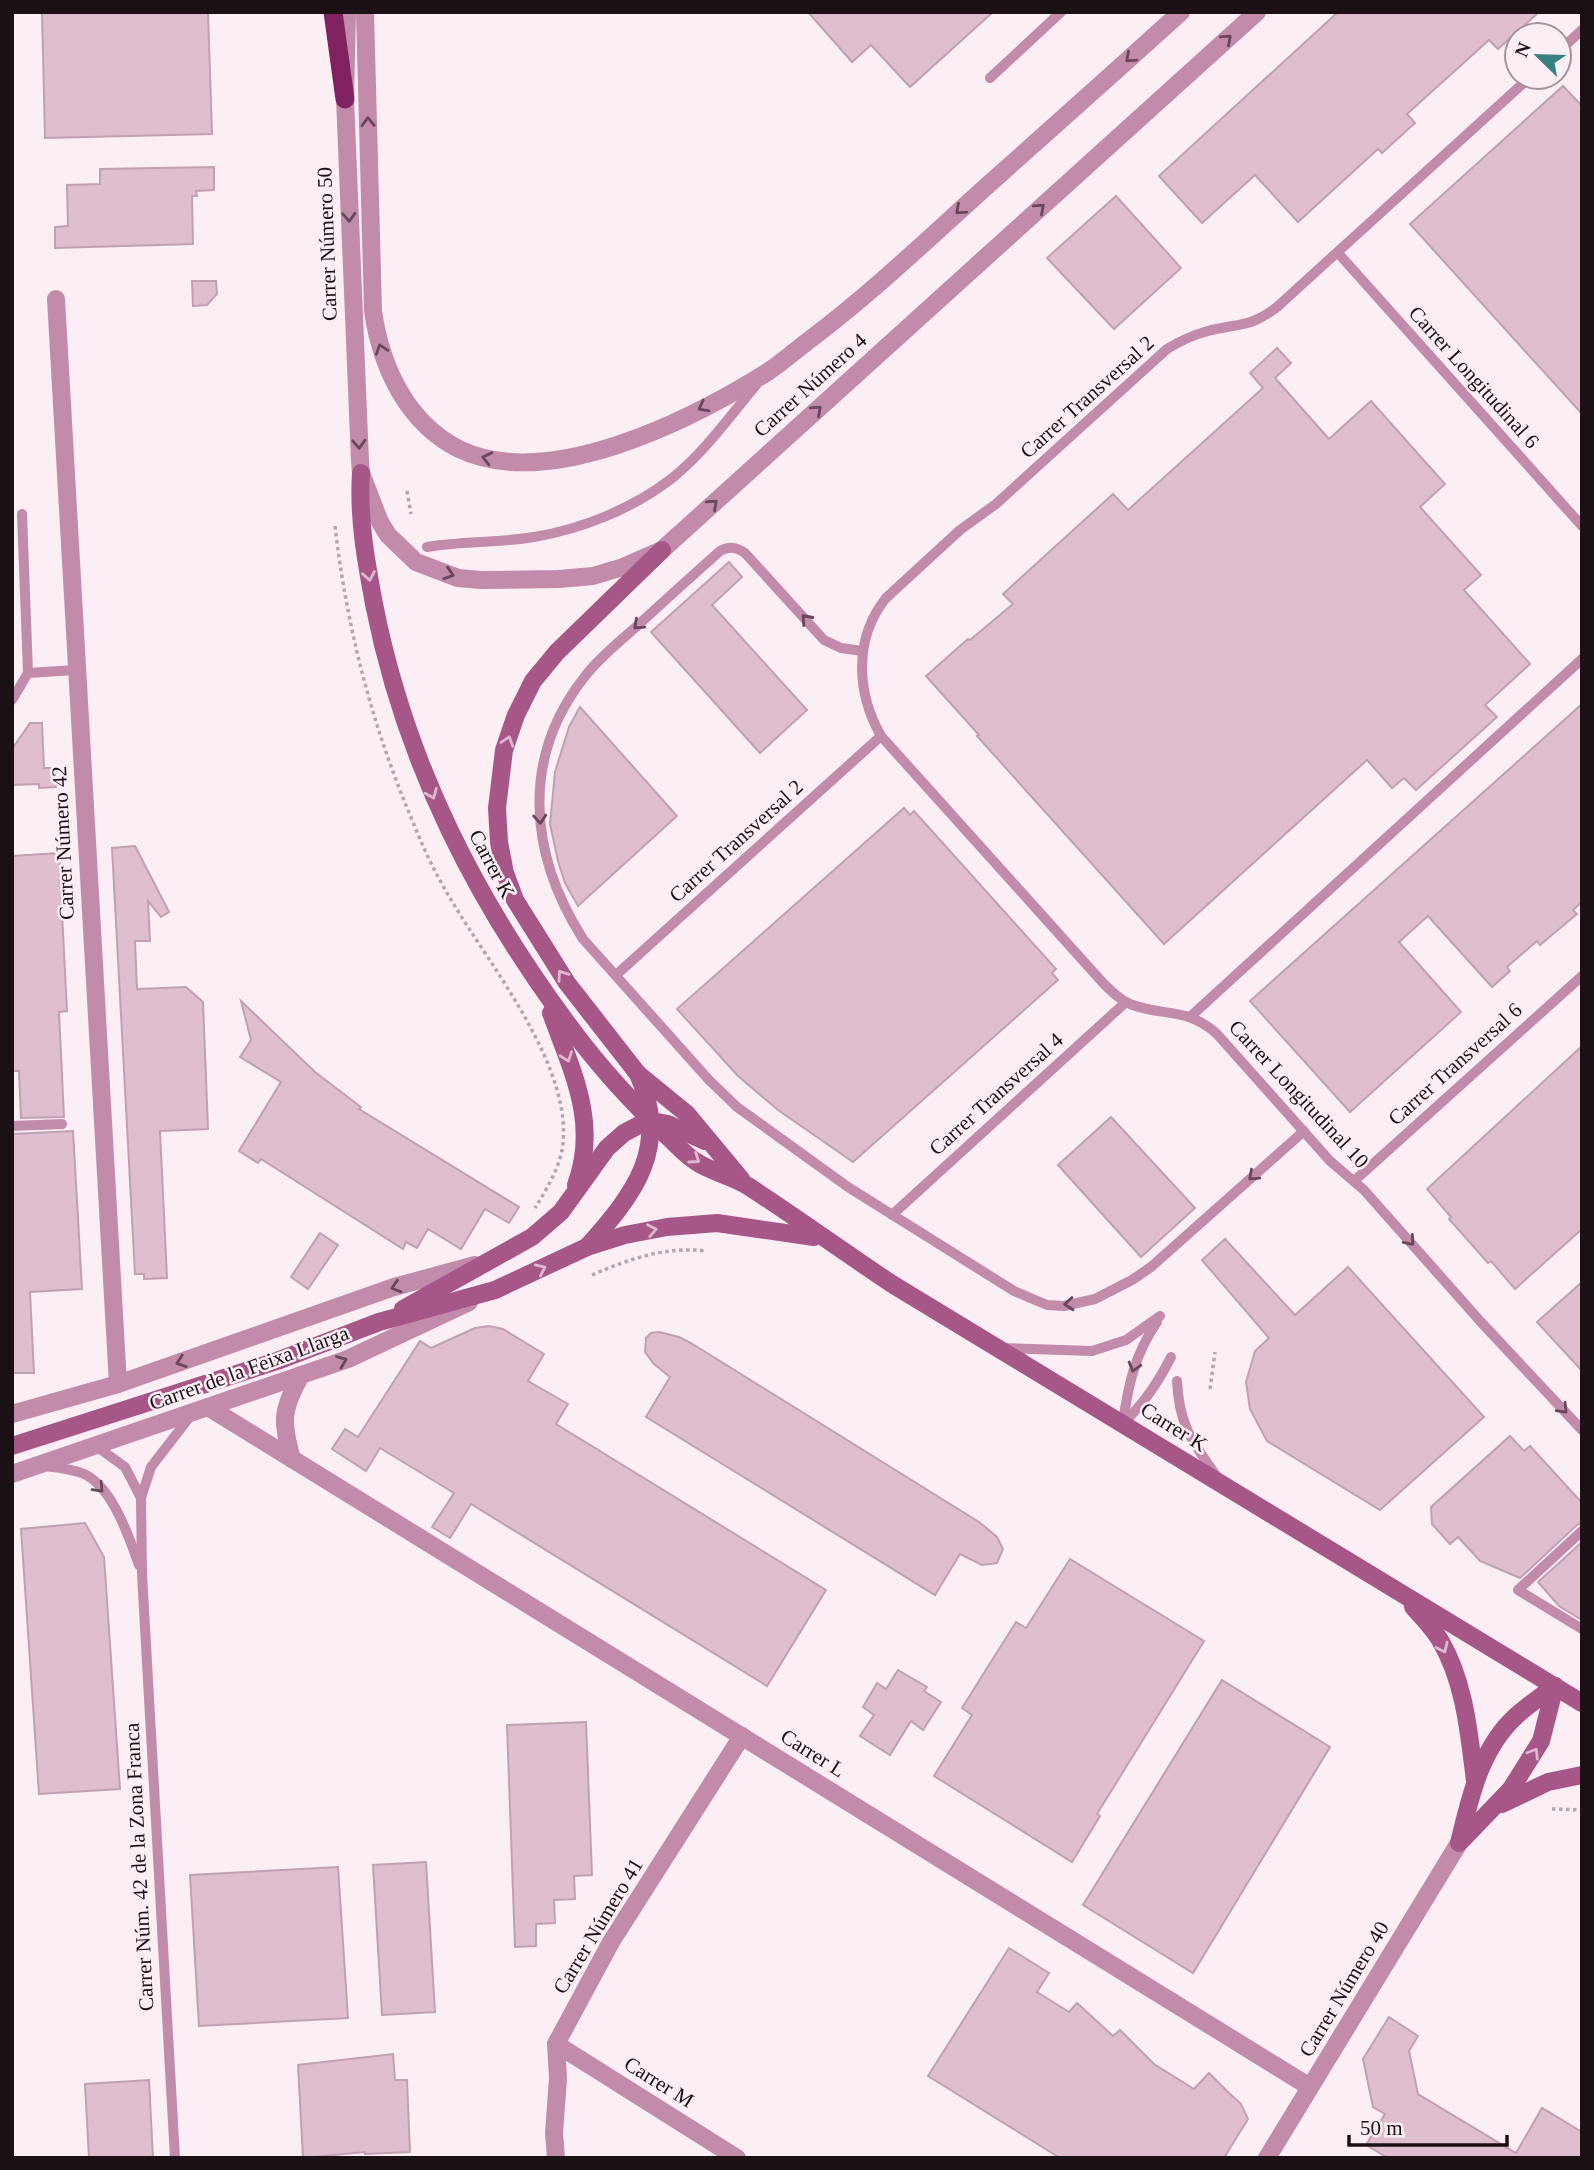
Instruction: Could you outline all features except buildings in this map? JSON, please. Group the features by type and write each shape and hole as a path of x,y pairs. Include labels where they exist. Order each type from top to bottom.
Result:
{"highway":[{"path":"333,12 345,99"}],"main road":[{"name":"Carrer K","path":"361,473 363,544 387,665 415,751 450,835 500,926 544,993 621,1092 695,1161 745,1184 892,1284 1582,1703"},
{"name":"Carrer K","path":"662,550 557,652 533,681 516,715 504,750 497,808 499,842 505,873 515,901 567,983 638,1074 687,1114 745,1184"},
{"name":"Carrer de la Feixa Llarga","path":"544,993 579,1088 585,1124 583,1164 566,1206"},
{"name":"Carrer de la Feixa Llarga","path":"587,1247 631,1194 641,1174 652,1121 638,1074"},
{"name":"Carrer de la Feixa Llarga","path":"379,1322 532,1237 566,1206 607,1148 624,1133 652,1121"},
{"path":"652,1121 668,1124 712,1145"},
{"name":"Carrer de la Feixa Llarga","path":"12,1446 277,1361 379,1322 495,1290 587,1247 625,1235 717,1223 821,1238"},
{"path":"1401,1594 1441,1640 1458,1683 1475,1781"},
{"path":"1459,1843 1475,1781 1495,1739 1515,1717 1555,1686"},
{"path":"1459,1843 1511,1789 1541,1741 1555,1686"},
{"path":"1492,1808 1548,1782 1582,1775"}],"street":[{"name":"Carrer Número 50","path":"347,12 345,99 361,473"},
{"name":"Carrer Número 50","path":"365,12 373,311 377,337 388,370 411,410"},
{"name":"Carrer Número 4","path":"411,410 446,442 492,461 534,463 580,456 638,439 767,372 850,308 1181,12"},
{"name":"Carrer Número 4","path":"361,473 380,522 404,553 416,562 458,578 533,580 593,576 623,567 662,550 1257,12"},
{"name":"Carrer Número 42","path":"56,299 118,1384"},
{"name":"Carrer de la Feixa Llarga","path":"12,1413 118,1384 394,1287 485,1262"},
{"name":"Carrer de la Feixa Llarga","path":"12,1474 348,1359 495,1290"},
{"path":"292,1458 285,1435 285,1404 301,1375"},
{"name":"Carrer de la Feixa Llarga","path":"12,1422 91,1400 118,1384"},
{"name":"Carrer L","path":"201,1410 292,1458 1310,2087"},
{"name":"Carrer Número 41","path":"556,2044 611,1942 742,1736"},
{"name":"Carrer Número 40","path":"1266,2158 1459,1843"},
{"path":"556,2044 556,2158"},
{"name":"Carrer M","path":"556,2044 737,2158"}],"lane":[{"path":"990,78 1062,12"},
{"name":"Carrer Transversal 2","path":"863,651 870,621 886,598 960,530 996,504 1167,349 1195,334 1241,326 1263,317 1338,253 1515,91"},
{"name":"Carrer Longitudinal 6","path":"1338,253 1582,526"},
{"path":"427,547 551,534 620,509 671,479 697,455 767,372"},
{"path":"12,700 28,673 22,514"},
{"path":"863,651 841,648 824,640 745,553 732,548 720,551 587,674 572,694 557,724 545,759 540,788 539,821 545,857 566,913 583,939 709,1080 737,1107 799,1153 892,1215 1014,1291 1047,1304 1064,1306 1113,1292 1151,1267 1304,1131"},
{"name":"Carrer Longitudinal 10","path":"863,651 861,665 864,693 873,722 881,736 1104,984 1126,1002 1189,1017 1217,1034 1330,1161 1364,1190 1480,1321 1582,1430"},
{"path":"1189,1017 1582,659"},
{"path":"28,673 76,670"},
{"name":"Carrer Transversal 2","path":"615,975 881,736"},
{"name":"Carrer Transversal 6","path":"1354,1181 1580,981"},
{"name":"Carrer Transversal 4","path":"892,1215 1126,1002"},
{"path":"12,1126 62,1124"},
{"path":"1001,1348 1092,1350 1126,1339 1160,1316 1138,1354 1128,1388 1123,1423"},
{"path":"1123,1423 1140,1408 1171,1357"},
{"path":"1177,1381 1181,1417 1186,1432 1220,1483"},
{"name":"Carrer Núm. 42 de la Zona Franca","path":"175,2158 142,1574 141,1498 151,1467 201,1410"},
{"name":"Carrer Núm. 42 de la Zona Franca","path":"96,1447 125,1467 141,1498"},
{"name":"Carrer Núm. 42 de la Zona Franca","path":"38,1465 66,1469 87,1476 99,1487 127,1531 142,1574"},
{"path":"1582,1531 1518,1590 1582,1629"}],"path":[{"path":"407,491 411,514"},
{"path":"517,1004 553,1079 563,1135 553,1177 534,1210"},
{"path":"592,1275 616,1264 674,1249 707,1251"},
{"path":"1210,1389 1215,1352"},
{"path":"1552,1808 1582,1810"}]}
